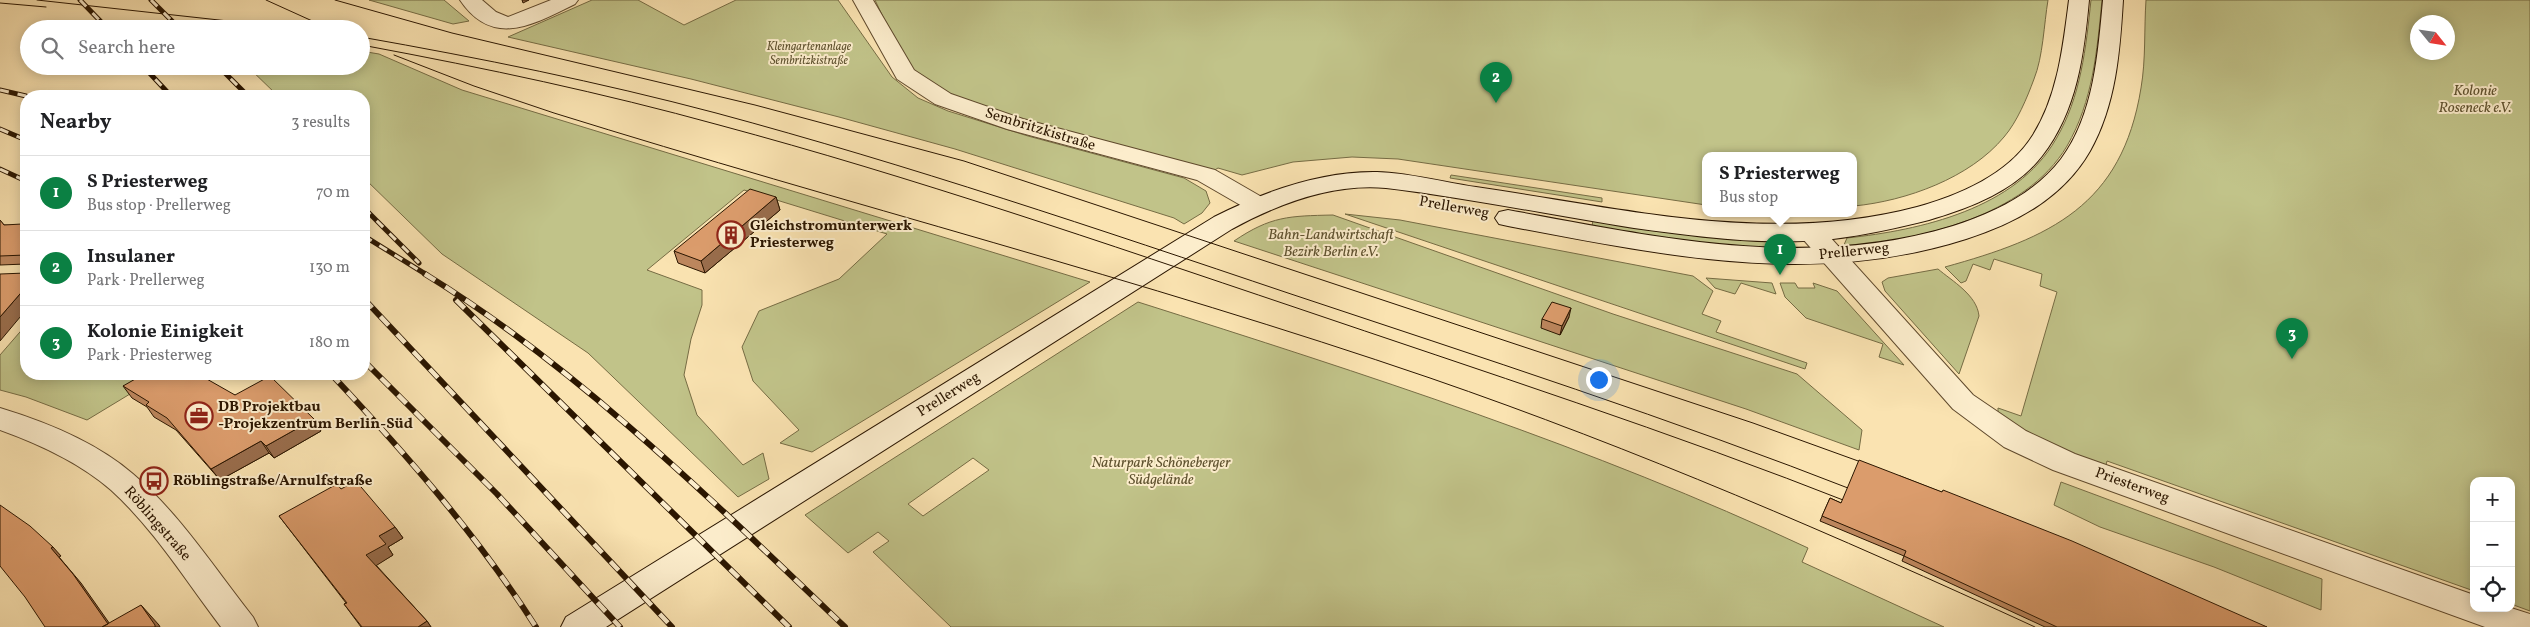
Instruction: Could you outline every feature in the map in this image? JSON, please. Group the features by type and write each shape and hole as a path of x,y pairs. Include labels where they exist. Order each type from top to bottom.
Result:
{"main road":[{"path":"470,0 489,17 503,24 516,22 568,0"},
{"name":"Sembritzkistraße","path":"863,0 899,66 913,82 930,92 976,111 1026,127 1218,180 1258,205"},
{"name":"Prellerweg","path":"578,627 1217,227 1258,205 1288,194 1368,180 1388,181 1687,227 1741,232 1811,232 1885,224 1926,214 1970,197 2017,168 2034,150 2042,138 2063,92 2075,43 2079,0"},
{"name":"Prellerweg","path":"1329,186 1361,194 1419,202 1696,252 1771,257 1831,256 1887,250 1950,236 2009,213 2048,188 2078,152 2097,108 2108,59 2113,0"},
{"name":"Priesterweg","path":"1811,232 1963,402 2015,439 2064,462 2525,627"},
{"name":"Röblingstraße","path":"0,419 58,442 97,465 132,491 241,627"}],"green space":[{"path":"369,0 444,0 469,21 453,24"},
{"name":"Kleingartenanlage Sembritzkistraße","path":"592,0 638,0 684,25 736,0 838,0 892,77 918,98 948,111 1028,136 1184,178 1206,191 1210,203 1202,213 1184,224 1174,218 955,149 691,79 508,37"},
{"path":"875,0 2048,0 2037,70 2021,110 2004,137 1990,152 1974,164 1936,185 1895,199 1857,206 1857,152 1702,152 1702,204 1398,159 1352,157 1293,162 1242,175 1218,168 1213,171 1103,144 961,100 920,79 904,61"},
{"path":"2091,0 2102,0 2096,57 2088,93 2076,129 2067,146 2048,170 2025,191 1997,207 1967,220 1936,231 1904,238 1843,247 1847,238 1905,229 1935,222 1964,212 1992,199 2017,183 2039,163 2056,139 2077,89 2087,36"},
{"name":"Kolonie Roseneck e.V.","path":"2146,0 2530,0 2530,611 2515,605 2515,477 2470,477 2470,590 2107,461 2105,469 1998,418 1998,408 2021,416 2057,292 2040,286 2042,274 1994,259 1990,270 1973,264 1966,281 1961,283 1945,267 1983,256 2048,229 2075,211 2098,189 2117,162 2131,128 2143,77"},
{"path":"370,52 379,54 462,90 1090,282 812,452 780,443 799,430 753,381 742,347 759,311 839,279 887,234 744,190 647,270 702,290 702,305 691,339 684,375 697,415 743,465 763,453 769,479 738,497 588,353 442,254 370,184 370,90 272,90 256,75 370,75"},
{"path":"1451,175 1602,198 1602,202 1450,178"},
{"path":"1345,214 1400,220 1693,276 1713,291 1702,314 1721,321 1716,332 1807,363 1805,369"},
{"name":"Bahn-Landwirtschaft Bezirk Berlin e.V.","path":"1333,215 1613,314 1797,374 1862,430 1859,450 1746,409 1234,241 1259,227 1281,219"},
{"path":"1593,220 1699,236 1777,241 1783,249 1687,242 1592,226"},
{"path":"1938,269 1969,295 1974,301 1979,316 1959,374 1885,291 1882,282 1888,278"},
{"path":"1706,278 1772,283 1776,294 1741,283 1735,294 1715,288"},
{"path":"1780,283 1795,283 1798,288 1815,288 1813,283 1837,291 1904,365 1879,357 1883,344 1806,318 1785,297"},
{"name":"Naturpark Schöneberger Südgelände","path":"1138,302 1477,414 1644,477 1727,511 1808,548 1802,562 1944,627 951,627 873,552 889,541 878,532 848,553 805,515","holes":["973,458 989,470 923,516 908,504"]},
{"path":"20,332 20,380 153,380 87,420 26,397 0,390 0,355"},
{"path":"2061,482 2322,579 2321,610 2214,567 2100,527 2054,505"}],"building":[{"path":"750,189 776,197 701,261 674,251"},
{"path":"0,220 4,225 20,224 20,255 0,256"},
{"path":"20,273 20,294 0,317 0,274"},
{"path":"1552,302 1571,308 1562,326 1542,319"},
{"path":"134,380 209,380 235,395 263,380 274,380 314,419 266,446 261,441 211,469 167,418 146,405 149,402 123,386"},
{"path":"1859,460 1942,492 1943,490 2072,541 2267,627 2057,627 1904,556 1906,551 1822,516 1830,498 1841,503"},
{"path":"356,481 395,527 379,536 386,544 366,555 427,621 418,627 362,627 344,604 347,603 279,516 337,484 341,489"},
{"path":"0,505 30,526 53,547 51,548 73,574 108,624 102,627 45,627 25,597 0,566"},
{"path":"141,605 155,627 102,627"}],"tram line":[{"path":"37,0 219,20"},
{"path":"266,0 310,20"},
{"path":"335,0 452,33 755,105 964,161 1753,423 1872,466"},
{"path":"0,3 46,7"},
{"path":"370,39 495,62 628,91 716,113 860,154 1074,222 1504,365 1647,414 1861,493"},
{"path":"370,47 500,72 632,102 864,166 1151,259 1576,403 1717,452 1856,505"},
{"path":"394,55 474,86 554,113 1103,275 1321,342 1430,378 1507,405 1660,464 1811,527 2035,627"},
{"path":"1900,476 1954,497"}],"railway":[{"path":"80,0 99,20"},
{"path":"151,0 171,20"},
{"path":"151,75 165,90"},
{"path":"227,75 242,90"},
{"path":"0,90 20,95"},
{"path":"0,129 20,137"},
{"path":"0,169 20,178"},
{"path":"370,214 419,263"},
{"path":"370,240 427,275"},
{"path":"425,274 537,351 591,394 644,439 845,627"},
{"path":"456,300 789,627"},
{"path":"370,305 672,627"},
{"path":"370,367 497,494 620,627"},
{"path":"336,380 440,496 490,560 536,627"}],"place":[{"name":"Insulaner","path":"1496,103"},
{"name":"Gleichstromunterwerk Priesterweg","path":"731,235"},
{"name":"S Priesterweg","path":"1780,275"},
{"name":"Kolonie Einigkeit","path":"2292,359"},
{"name":"DB Projektbau -Projekzentrum Berlin-Süd","path":"199,416"},
{"name":"Röblingstraße/Arnulfstraße","path":"154,481"}]}
